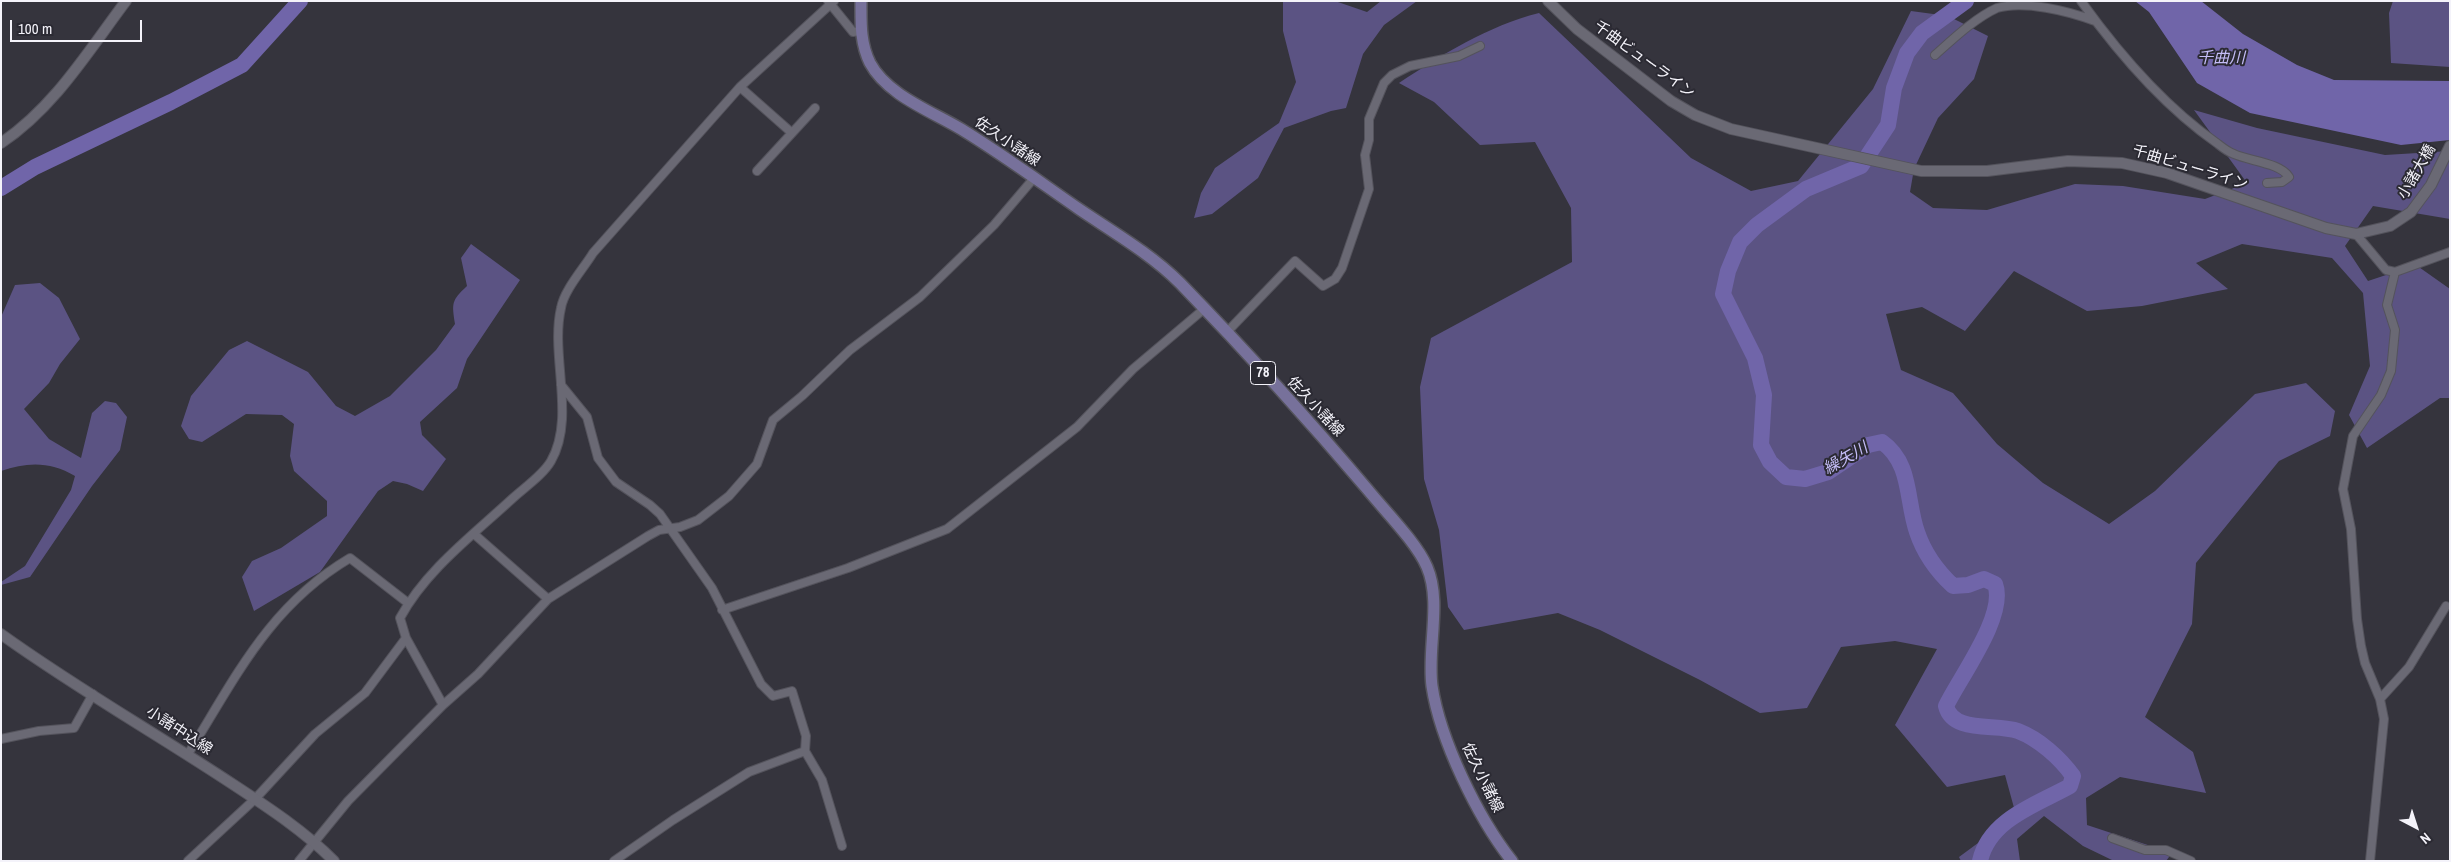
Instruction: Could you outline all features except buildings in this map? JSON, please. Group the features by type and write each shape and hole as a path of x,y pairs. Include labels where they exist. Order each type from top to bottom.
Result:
{"main road":[{"name":"佐久小諸線","path":"861,1 861,32 870,63 883,80 898,92 963,130 1034,178 1153,260 1178,281 1333,449 1415,548 1427,566 1432,586 1434,604 1431,630 1432,686 1442,728 1455,763 1491,830 1512,861"}],"street":[{"path":"1,143 19,130 43,107 126,1"},
{"name":"千曲ビューライン","path":"1548,1 1577,29 1671,101 1695,115 1731,129 1921,171 1987,171 2068,161 2122,163 2167,173 2326,228 2356,234 2390,226 2411,212"},
{"path":"2081,1 2114,46 2166,99 2209,138 2232,154 2274,166 2282,170 2289,177 2282,182 2267,182"},
{"path":"443,706 406,638 400,618 408,603 444,563 551,462 560,438 560,307 579,274 594,253 740,87 831,2 853,32 861,32"},
{"path":"1935,55 1998,7 2016,3 2063,9 2095,21"},
{"path":"1226,333 1295,262 1323,286 1335,279 1342,268 1344,255 1359,220 1369,189 1366,155 1369,140 1369,119 1384,83 1392,75 1410,66 1459,56 1480,46"},
{"path":"740,87 792,132"},
{"path":"757,171 815,108"},
{"name":"小諸大橋","path":"2411,212 2431,185 2450,146"},
{"path":"299,861 357,791 478,674 548,599 648,536 659,530 698,520 730,496 757,464 773,420 802,396 850,350 920,297 994,225 1034,178"},
{"path":"2356,234 2386,270 2395,272 2450,252"},
{"path":"2370,861 2384,719 2380,699 2365,663 2361,646 2357,619 2351,529 2343,489 2353,436 2381,395 2391,371 2395,330 2387,305 2395,272"},
{"path":"722,610 848,568 946,529 1077,427 1133,369 1204,309"},
{"path":"560,385 586,416 598,458 616,482 650,505 671,528 712,588 761,684 773,696 792,691 806,736 806,751 822,780 842,846"},
{"path":"474,534 548,599"},
{"path":"188,754 259,638 304,591 328,570 350,558 408,603"},
{"path":"2380,699 2409,667 2446,606"},
{"name":"小諸中込線","path":"1,634 57,674 93,694 255,799 314,841 334,861"},
{"path":"188,861 255,799 315,734 365,693 406,638"},
{"path":"1,740 39,731 74,728 93,694"},
{"path":"614,861 673,820 749,772 806,751"},
{"path":"2112,838 2145,850 2166,850 2191,861"}],"shaded area":[{"path":"1283,1 1335,1 1367,12 1381,1 1417,1 1384,25 1363,54 1346,108 1331,111 1284,128 1258,178 1212,214 1194,218 1201,193 1215,168 1279,123 1296,82 1283,31"},
{"path":"2393,1 2450,1 2450,67 2391,63 2389,13"},
{"path":"1911,11 1948,16 1988,36 1974,79 1938,118 1914,169 1910,192 1933,208 1987,210 2075,184 2123,186 2205,199 2247,183 2194,110 2257,128 2385,155 2450,151 2450,219 2373,206 2345,246 2368,281 2416,265 2450,289 2450,398 2440,398 2367,448 2349,415 2370,366 2363,293 2332,258 2242,244 2196,263 2228,289 2142,306 2087,311 2014,271 1965,331 1922,307 1886,314 1901,370 1953,393 1997,444 2043,483 2109,524 2155,491 2255,394 2306,383 2335,411 2330,436 2279,461 2196,563 2192,624 2145,717 2193,752 2206,793 2120,777 2086,798 2087,825 2172,853 2166,861 2114,861 2083,846 2044,816 2017,839 2020,861 1961,861 1959,857 2016,815 2005,775 1947,787 1895,725 1937,649 1895,641 1841,647 1807,708 1760,713 1700,680 1600,630 1558,613 1464,630 1448,607 1439,530 1424,479 1420,387 1431,338 1572,262 1571,208 1535,142 1480,145 1434,102 1399,83 1484,33 1539,13 1691,158 1751,191 1798,181 1873,89"},
{"path":"471,244 520,280 467,359 457,388 420,422 422,435 446,459 423,491 407,484 393,481 378,491 320,572 254,611 242,577 252,561 281,548 327,516 327,501 294,471 290,456 294,424 282,415 246,414 202,442 189,439 181,426 191,396 229,350 247,341 308,372 336,406 355,416 390,396 436,350 455,324 453,307 455,299 467,286 461,258"},
{"path":"40,283 59,298 80,339 60,364 49,383 24,409 49,439 81,458 92,413 105,401 116,403 127,417 120,450 92,486 30,577 1,585 1,582 25,566 71,490 75,476 57,468 38,464 1,471 1,317 15,285"}],"water":[{"name":"千曲川","path":"2135,1 2201,1 2243,34 2297,65 2334,80 2450,81 2450,140 2401,145 2250,113 2197,83 2149,12"}],"waterway":[{"path":"1,188 35,167 171,102 242,65 300,1"},
{"name":"繰矢川","path":"1966,1 1922,33 1907,53 1894,88 1888,125 1861,166 1806,189 1757,225 1740,242 1728,271 1723,294 1755,358 1764,395 1761,445 1770,462 1786,477 1805,479 1828,472 1868,445 1882,442 1899,461 1907,483 1917,532 1923,547 1936,568 1953,586 1968,585 1984,579 1995,584 1997,597 1988,629 1946,706 1950,715 1957,721 1976,726 2009,729 2026,734 2062,762 2073,776 2070,786 2016,814 1993,834 1985,846 1980,861"}]}
